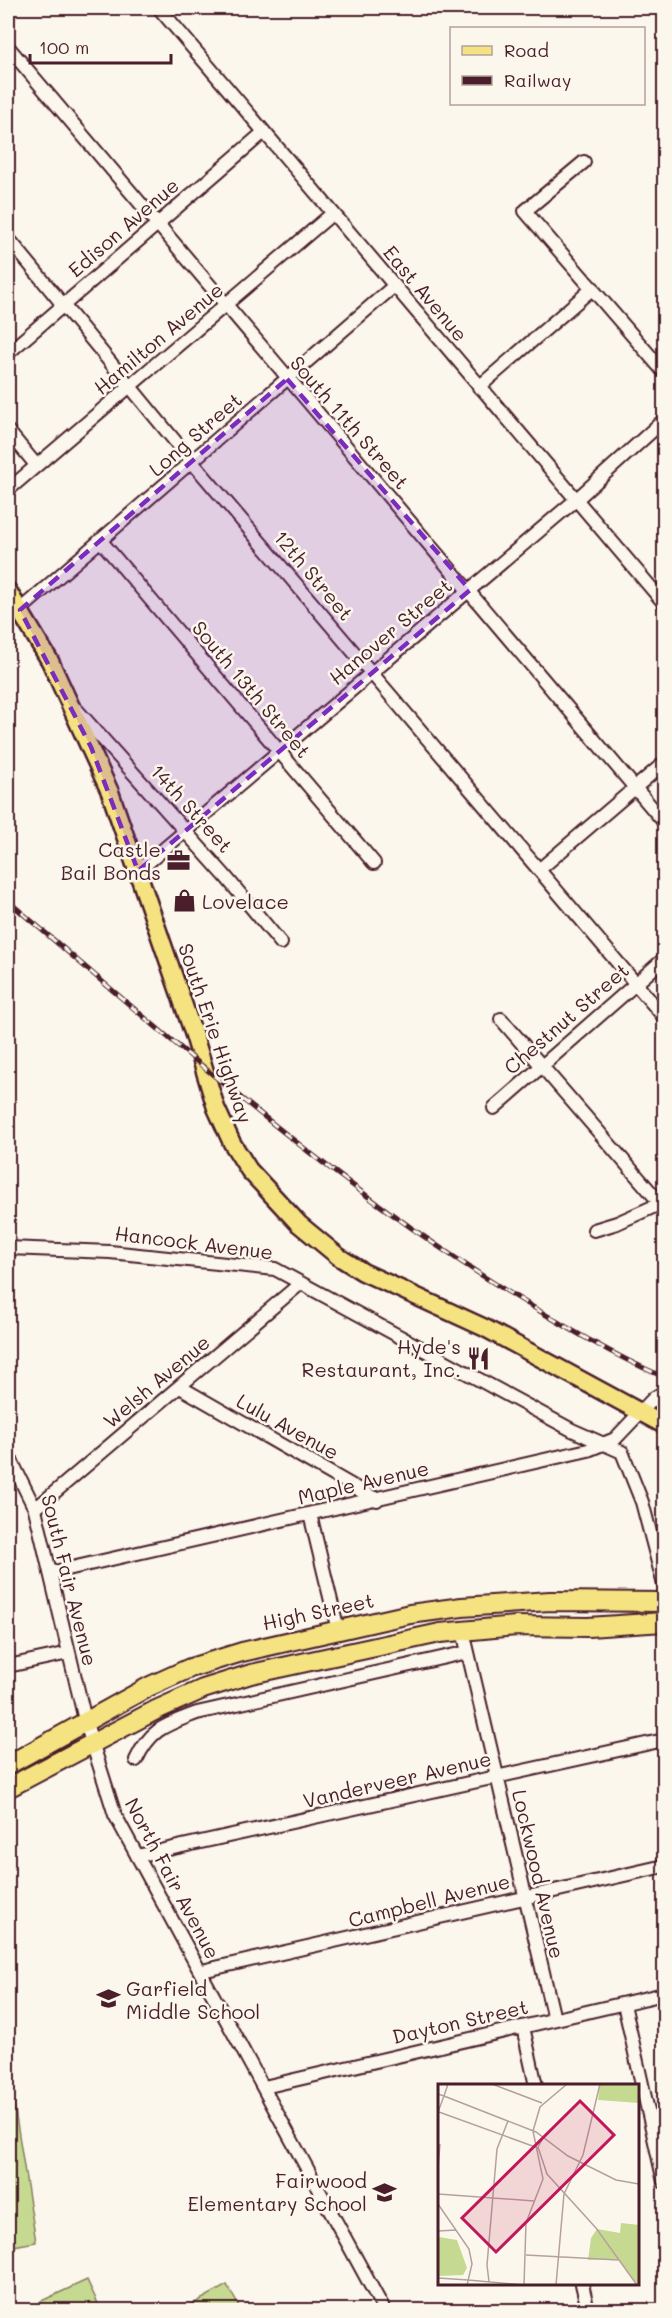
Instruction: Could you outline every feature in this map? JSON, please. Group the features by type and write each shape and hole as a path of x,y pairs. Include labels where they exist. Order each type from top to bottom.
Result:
{"highway":[{"name":"High Street","path":"8,1765 84,1720 190,1668 242,1652 410,1614 500,1603 664,1602"},
{"path":"8,1788 156,1710 202,1689 241,1677 412,1637 516,1626 588,1627 664,1622"}],"main road":[{"name":"South Erie Highway","path":"8,591 70,702 110,792 216,1108 239,1155 284,1210 321,1243 363,1272 485,1328 664,1425"}],"street":[{"name":"East Avenue","path":"159,8 479,387 578,498 664,603"},
{"name":"South 11th Street","path":"8,48 287,379 470,590 664,822"},
{"name":"Edison Avenue","path":"8,353 264,132"},
{"path":"584,162 525,212 664,372"},
{"name":"Hamilton Avenue","path":"8,490 132,387 333,213"},
{"name":"12th Street","path":"8,238 193,463 664,1017"},
{"name":"Long Street","path":"20,610 193,463 394,286"},
{"path":"479,387 593,288"},
{"name":"Hanover Street","path":"138,871 578,498 664,420"},
{"path":"8,431 36,465"},
{"name":"South 13th Street","path":"100,540 374,863"},
{"name":"14th Street","path":"70,702 147,786 281,943"},
{"path":"540,869 664,763"},
{"name":"Chestnut Street","path":"494,1108 664,959"},
{"path":"501,1019 663,1203 617,1224 594,1230"},
{"name":"Hancock Avenue","path":"8,1248 110,1252 275,1269 572,1430 622,1452 627,1459 642,1502 664,1585"},
{"name":"Welsh Avenue","path":"35,1509 301,1283"},
{"name":"Lulu Avenue","path":"180,1387 377,1500"},
{"name":"Maple Avenue","path":"50,1573 377,1500 605,1444 621,1434 664,1392"},
{"path":"571,1454 572,1430"},
{"name":"South Fair Avenue","path":"8,1454 35,1509 91,1745"},
{"path":"310,1514 338,1630"},
{"name":"Lockwood Avenue","path":"463,1631 554,2019"},
{"path":"136,1760 144,1741 165,1725 197,1713 468,1652"},
{"path":"8,1666 69,1653"},
{"name":"Vanderveer Avenue","path":"137,1856 664,1740"},
{"name":"North Fair Avenue","path":"91,1745 115,1815 202,1971 384,2310"},
{"name":"Campbell Avenue","path":"202,1971 362,1937 664,1866"},
{"name":"Dayton Street","path":"264,2087 664,1994"},
{"path":"624,2004 664,2182"},
{"path":"523,2027 536,2084"},
{"path":"582,2285 588,2310"}],"highlighted area":[{"path":"287,379 470,590 138,871 91,747 20,610"}],"green space":[{"path":"11,2085 36,2242 8,2247 8,2086"},
{"path":"87,2280 101,2310 22,2310"},
{"path":"227,2285 241,2310 182,2310"}],"railway":[{"path":"8,901 188,1054 311,1154 374,1201 439,1247 524,1302 603,1348 664,1377"}],"place":[{"name":"Castle Bail Bonds","path":"179,860"},
{"name":"Lovelace","path":"184,901"},
{"name":"Hyde's Restaurant, Inc.","path":"479,1358"},
{"name":"Garfield Middle School","path":"108,1999"},
{"name":"Fairwood Elementary School","path":"385,2192"}]}
